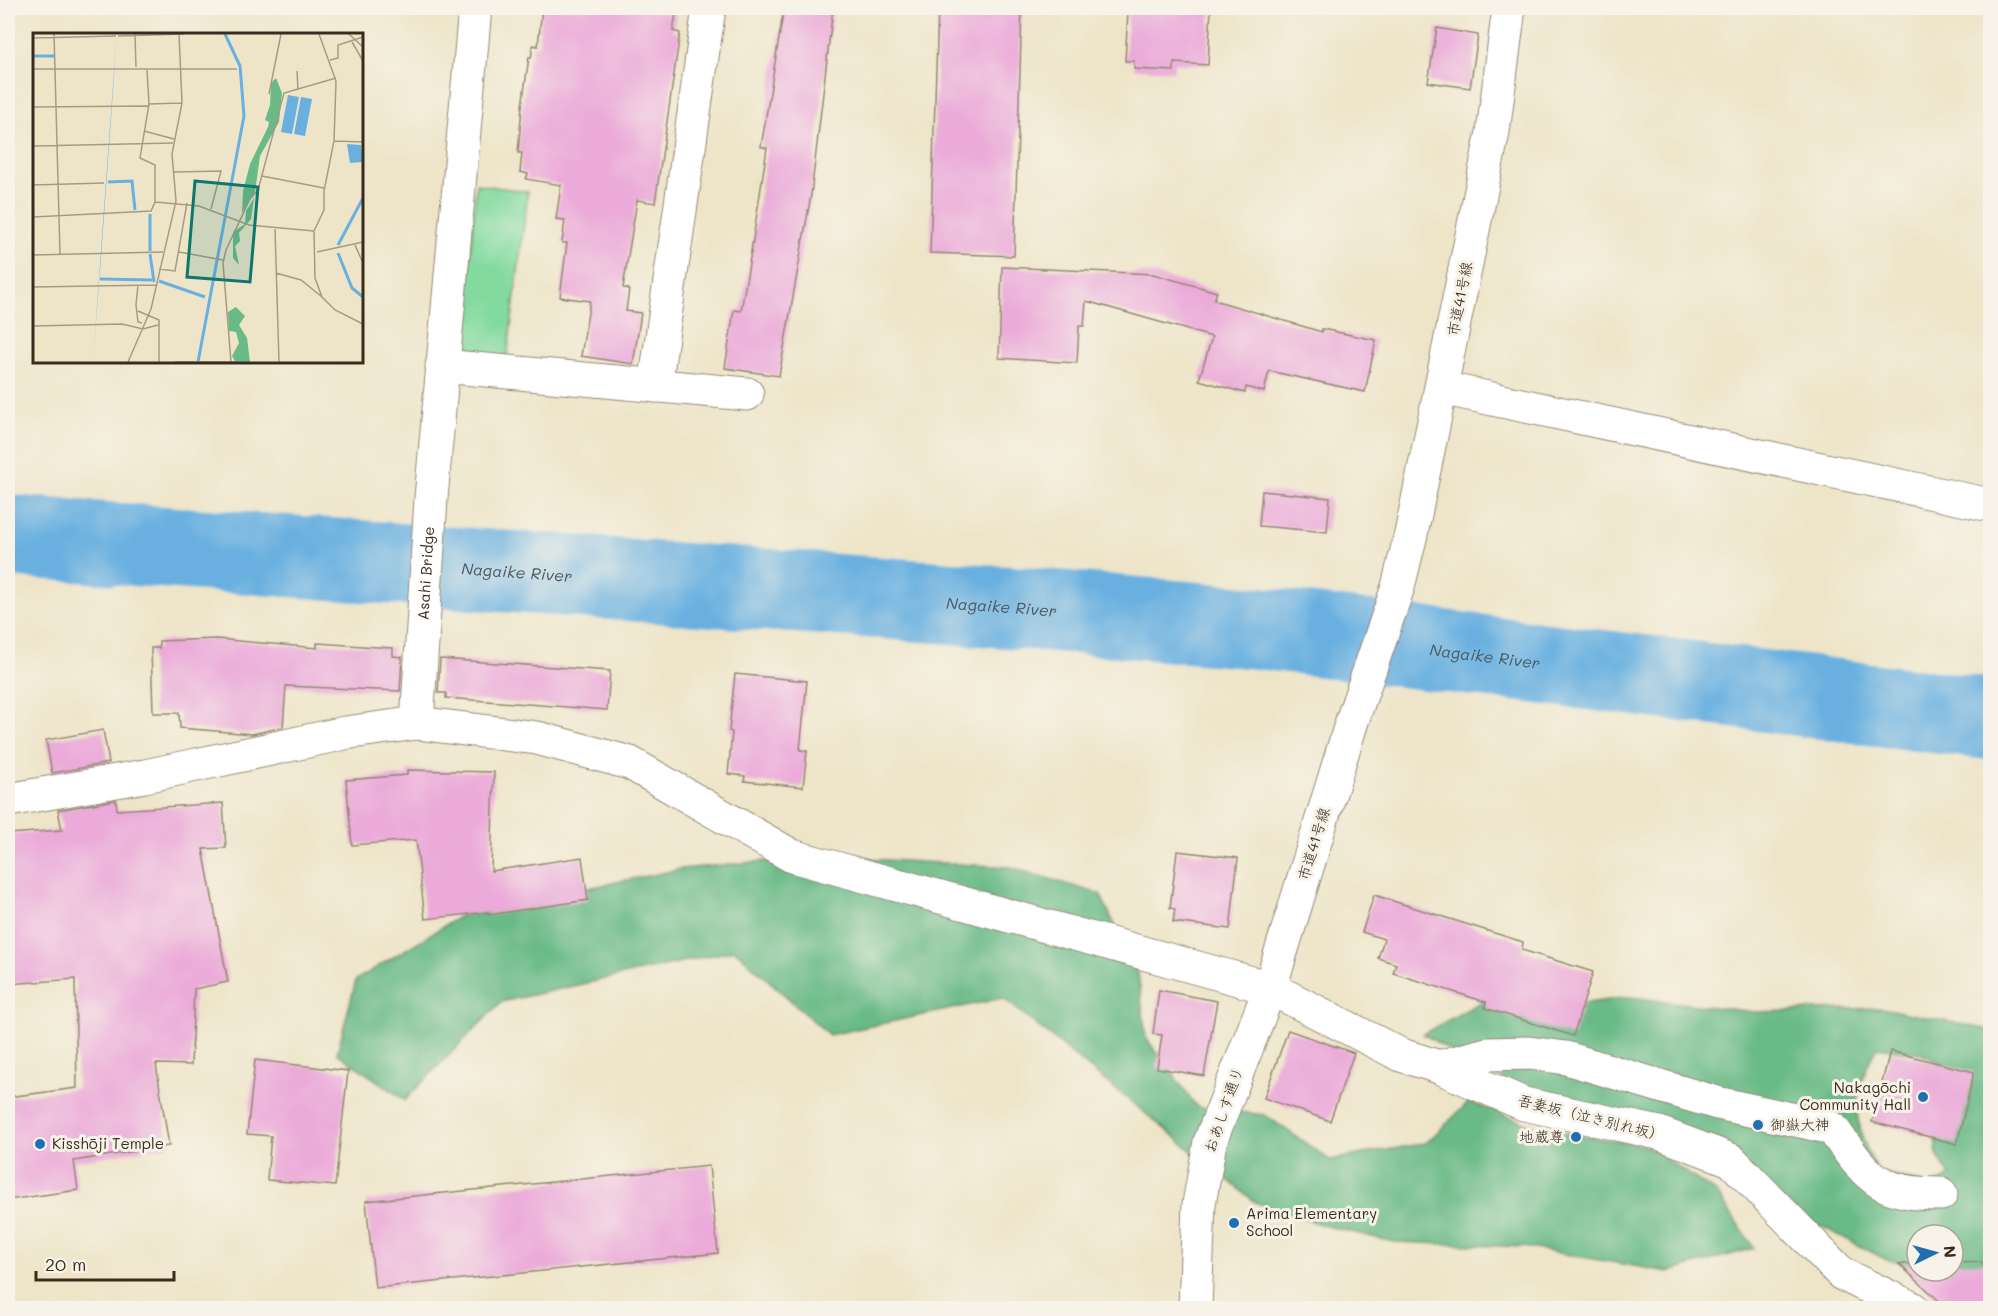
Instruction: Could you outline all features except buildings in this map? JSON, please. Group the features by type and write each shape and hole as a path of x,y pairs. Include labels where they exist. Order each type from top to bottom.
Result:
{"street":[{"name":"Asahi Bridge","path":"417,723 429,518 475,8"},
{"path":"655,386 709,8"},
{"name":"市道41号線","path":"1270,988 1352,721 1398,587 1493,132 1509,8"},
{"path":"442,366 747,394"},
{"path":"1441,388 1990,505"},
{"name":"吾妻坂（泣き別れ坂）","path":"8,800 145,777 345,733 417,723 537,738 630,763 792,856 1270,988 1401,1055 1439,1067 1524,1104 1659,1133 1731,1160 1842,1274 1912,1308"},
{"name":"おあしす通り","path":"1195,1308 1198,1204 1210,1142 1270,988"},
{"path":"1439,1067 1487,1054 1528,1053 1566,1058 1717,1103 1832,1128 1870,1178 1891,1189 1916,1194 1941,1194"}],"green space":[{"path":"476,184 528,192 507,359 479,356 464,341"},
{"path":"819,856 1010,867 1100,894 1138,973 1146,1038 1197,1107 1265,1115 1330,1160 1426,1143 1469,1102 1546,1130 1644,1145 1717,1193 1754,1248 1669,1272 1524,1247 1394,1242 1326,1226 1255,1202 1003,998 829,1035 735,950 501,1002 405,1100 337,1053 356,980 465,913 681,869"},
{"path":"1495,994 1565,1006 1630,997 1755,1012 1882,1008 1990,1030 1990,1279 1965,1274 1965,1223 1905,1223 1905,1263 1887,1260 1784,1207 1716,1145 1568,1111 1470,1063 1423,1034","holes":["1877,1047 1919,1053 1956,1070 1934,1132 1937,1155 1950,1176 1933,1186 1878,1171 1863,1139 1857,1109 1862,1080"]}],"waterway":[{"name":"Nagaike River","path":"8,536 1021,608 1258,628 1990,719"}],"place":[{"name":"Nakagōchi Community Hall","path":"1923,1097"},
{"name":"御嶽大神","path":"1758,1125"},
{"name":"地蔵尊","path":"1576,1137"},
{"name":"Kisshōji Temple","path":"40,1144"},
{"name":"Arima Elementary School","path":"1234,1223"}]}
